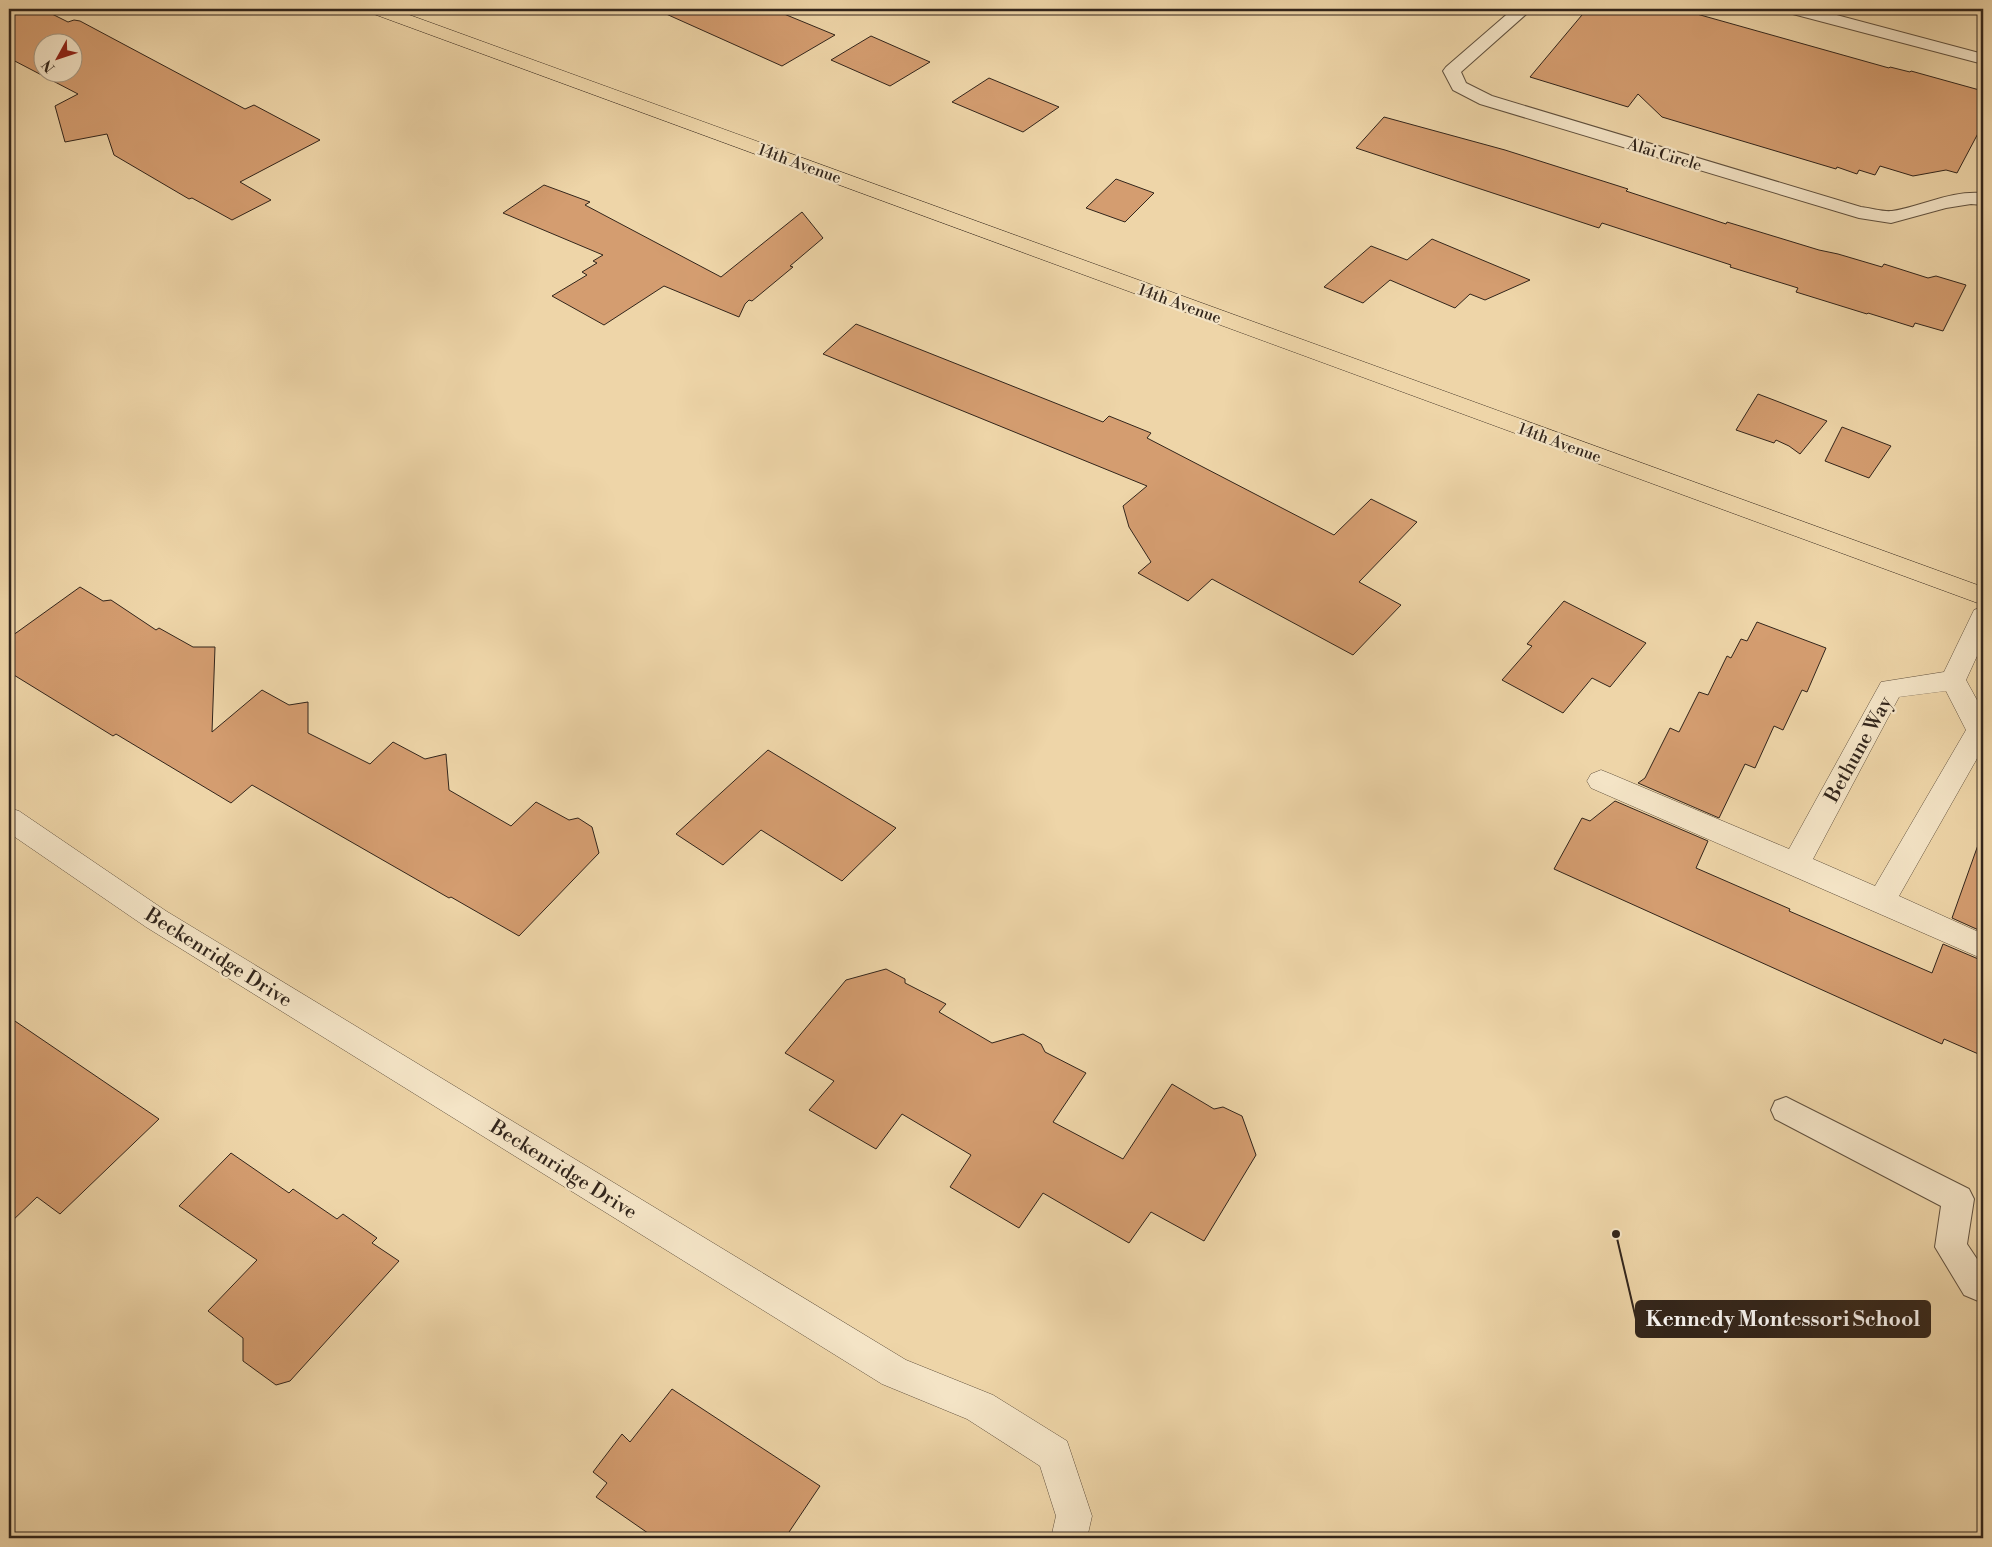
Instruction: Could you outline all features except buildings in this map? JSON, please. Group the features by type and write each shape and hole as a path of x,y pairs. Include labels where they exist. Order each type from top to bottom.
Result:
{"main road":[{"name":"14th Avenue","path":"376,9 1983,596"}],"street":[{"path":"1882,901 1980,730 1953,680 1983,616"},
{"name":"Bethune Way","path":"1796,864 1890,690 1953,680"},
{"path":"1601,781 1882,901 1983,947"},
{"name":"Beckenridge Drive","path":"9,819 156,919 894,1372 980,1407 1054,1454 1074,1516 1069,1538"}],"lane":[{"name":"Alai Circle","path":"1523,9 1452,71 1459,86 1486,100 1859,212 1891,217 1944,202 1971,198 1983,199"},
{"path":"1795,9 1983,59"},
{"path":"1786,1110 1958,1199 1952,1247 1975,1284 1983,1288"}],"place":[{"name":"Kennedy Montessori School","path":"1616,1234"}]}
